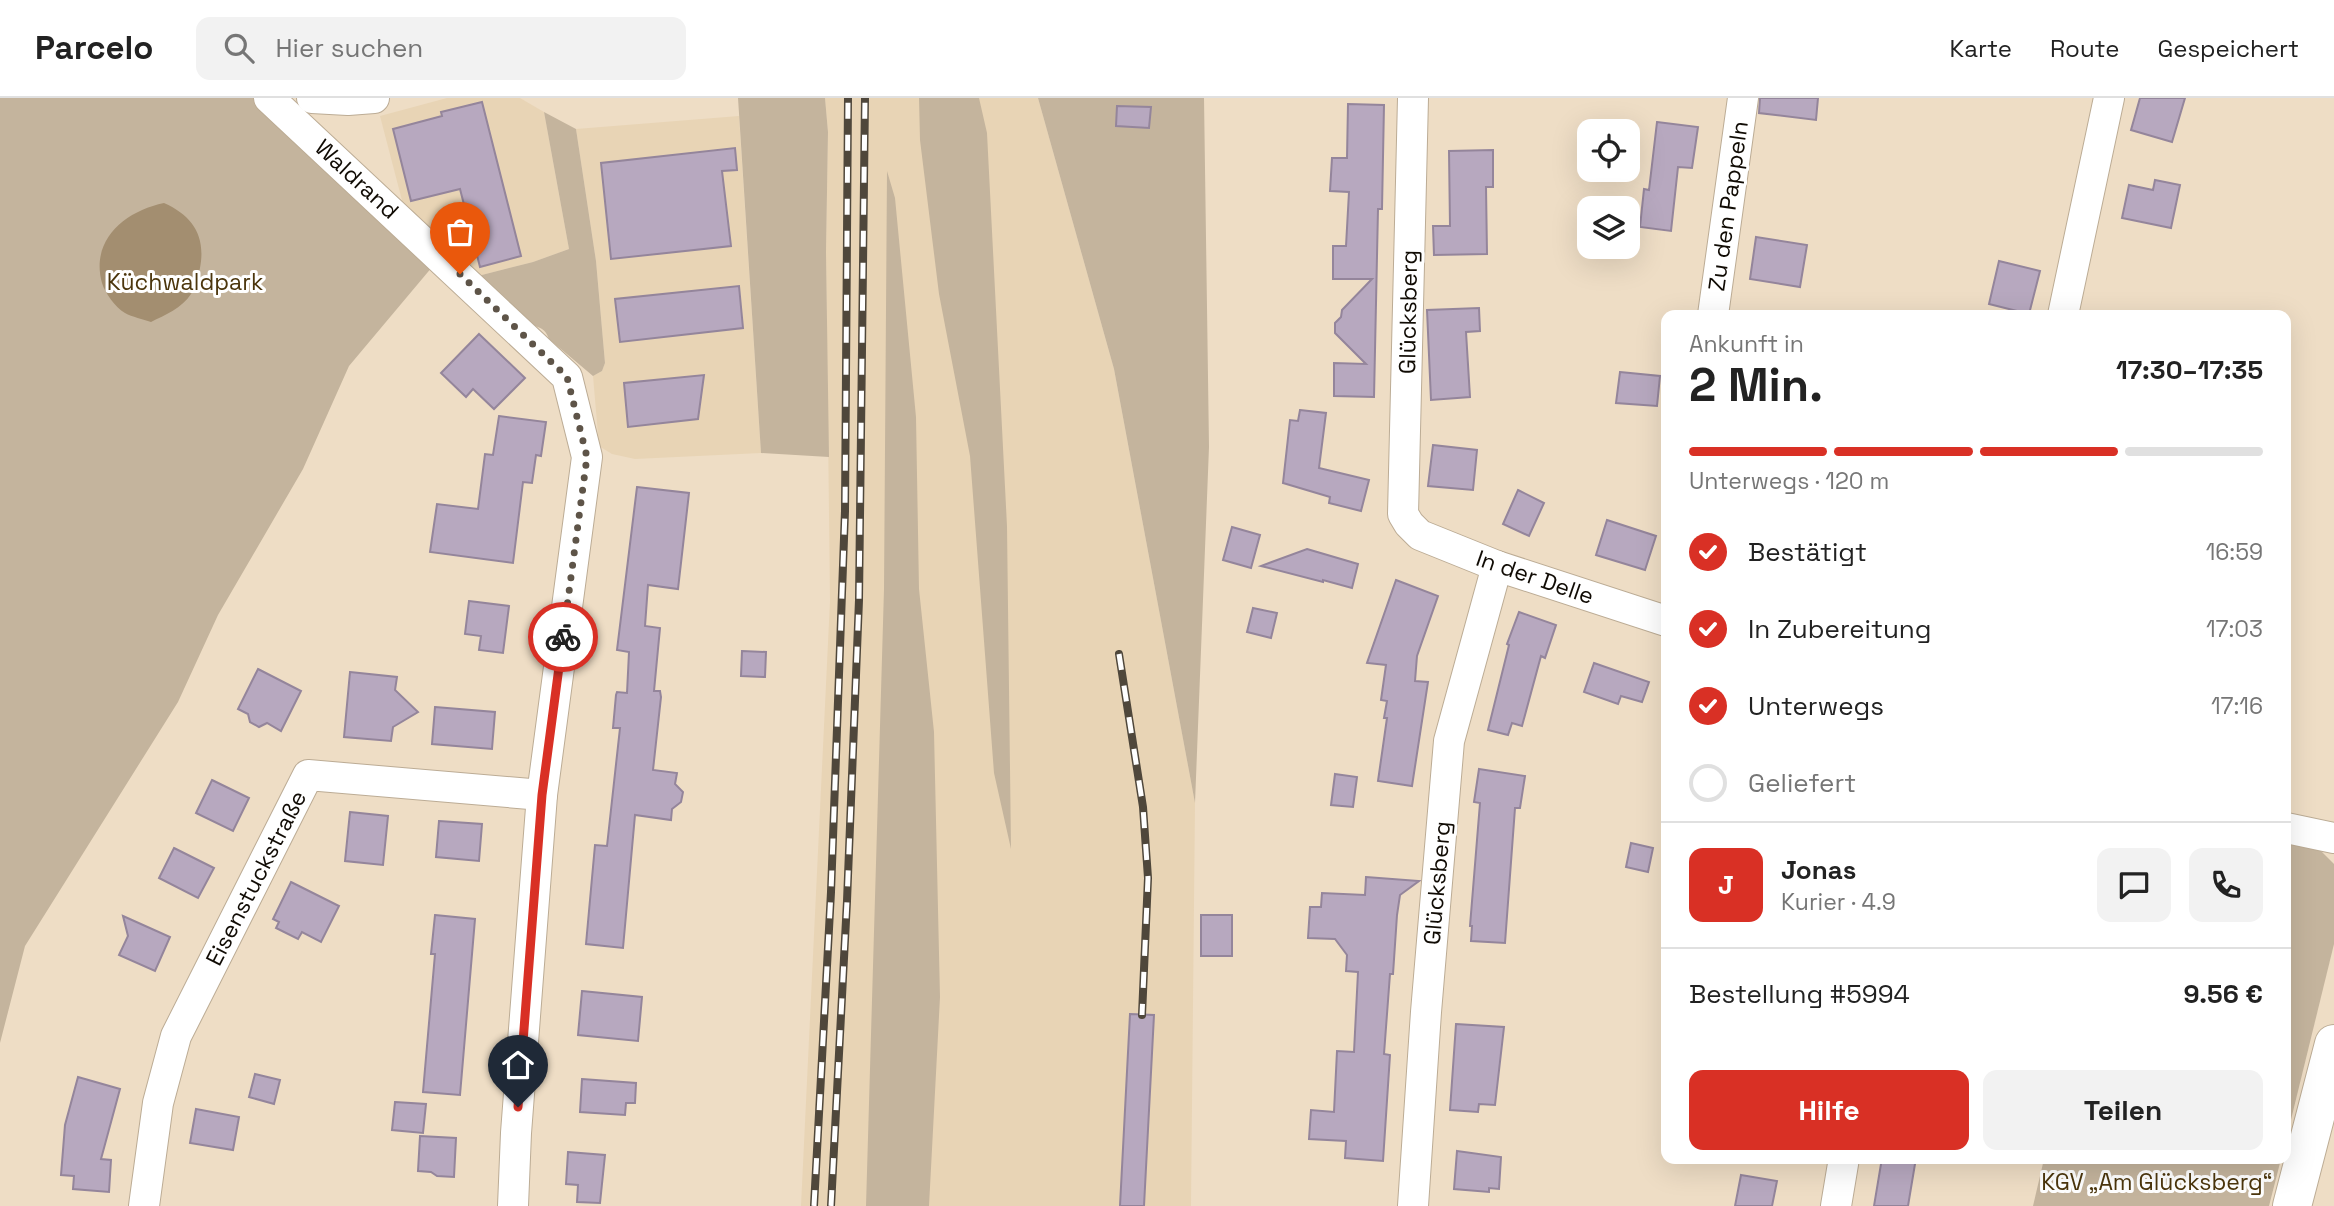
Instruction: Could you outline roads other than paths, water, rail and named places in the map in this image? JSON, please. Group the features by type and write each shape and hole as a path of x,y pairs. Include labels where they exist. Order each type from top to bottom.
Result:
{"main road":[{"path":"2292,1206 2334,1044"}],"street":[{"name":"Waldrand","path":"269,98 567,377 587,457 542,795"},
{"path":"312,98 374,98"},
{"name":"Glücksberg","path":"1409,524 1403,514 1403,501 1413,98"},
{"name":"Zu den Pappeln","path":"1714,310 1743,98"},
{"path":"2064,310 2109,98"},
{"name":"In der Delle","path":"1409,524 1420,535 1497,566 1661,619"},
{"name":"Glücksberg","path":"1413,1206 1426,1012 1450,741 1497,566"},
{"name":"Eisenstuckstraße","path":"144,1206 159,1104 176,1036 309,775 542,795"},
{"path":"513,1206 516,1133 542,795"},
{"path":"2291,829 2334,838"},
{"path":"1836,1206 1843,1164"}],"railway":[{"path":"814,1206 831,892 845,511 848,98"},
{"path":"831,1206 859,600 865,98"},
{"path":"1119,654 1143,807 1148,878 1142,1015"}],"park label":[{"name":"Küchwaldpark","path":"185,282"},
{"name":"KGV „Am Glücksberg“","path":"2157,1182"}]}
